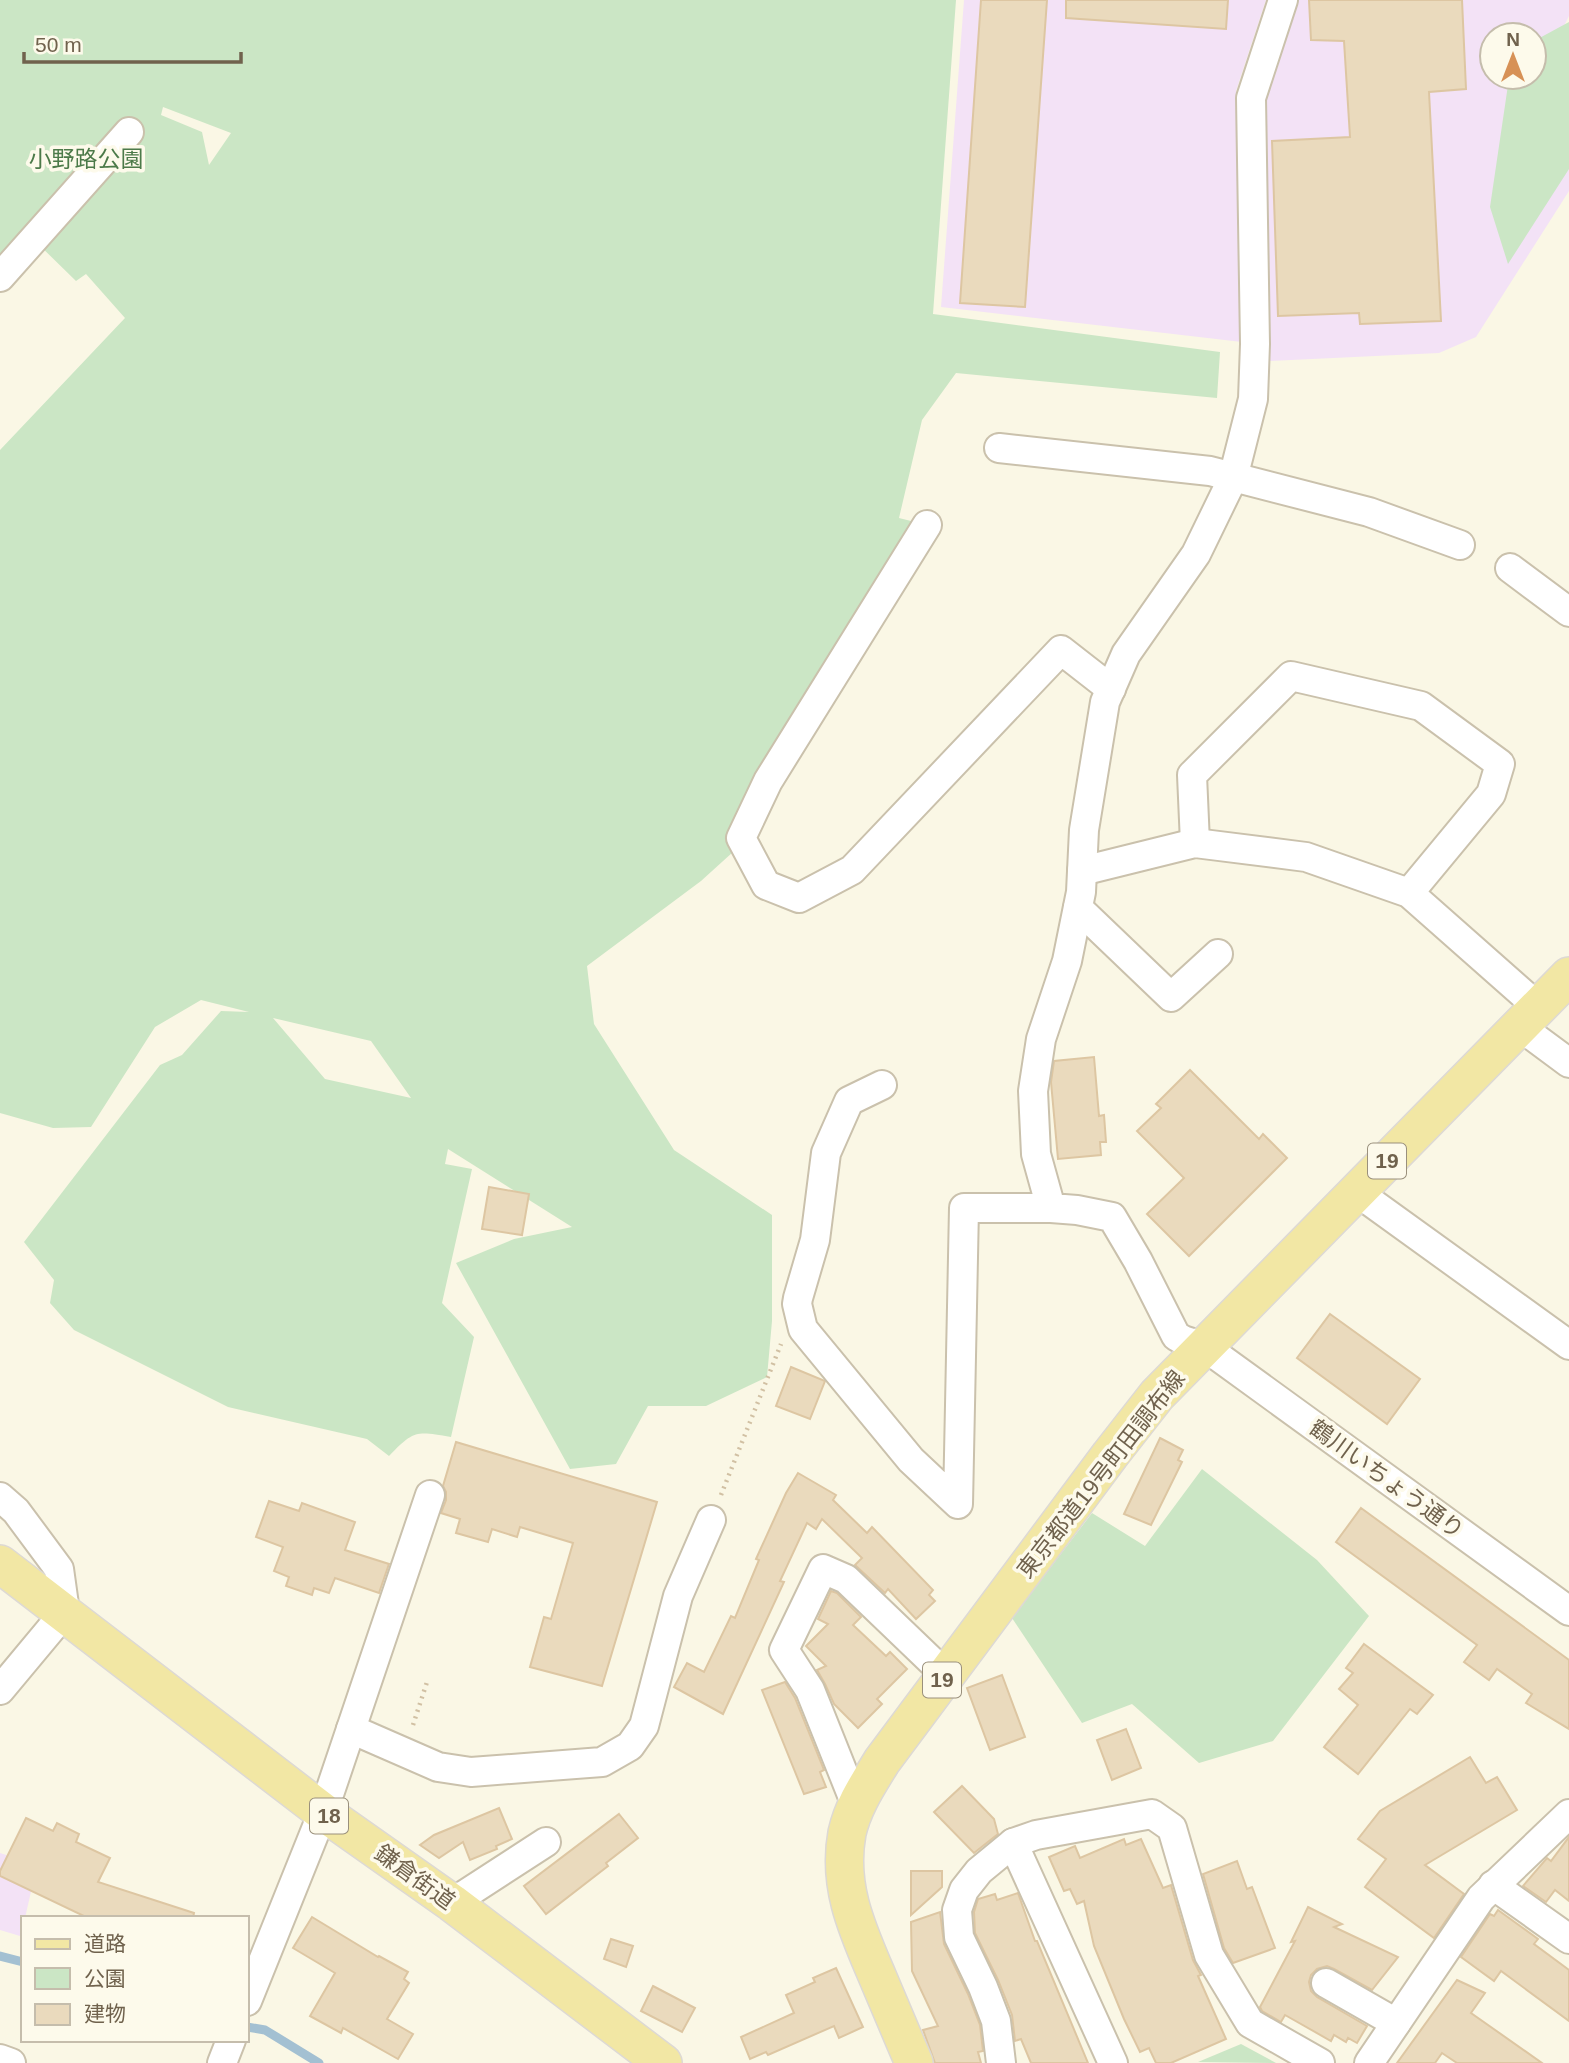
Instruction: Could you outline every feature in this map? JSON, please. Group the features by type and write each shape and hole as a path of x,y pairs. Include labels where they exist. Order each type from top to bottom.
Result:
{"main road":[{"name":"東京都道19号町田調布線","path":"914,2063 858,1931 848,1902 844,1868 847,1833 856,1805 882,1761 1157,1395 1569,975"},
{"name":"鎌倉街道","path":"0,1564 323,1812 452,1903 663,2063"}],"street":[{"path":"882,1086 849,1101 826,1153 815,1240 797,1304 803,1329 911,1460 958,1504 964,1208 1051,1208 1036,1154 1033,1091 1041,1039 1067,961 1081,892 1084,830 1105,702 1126,654 1196,554 1233,478 1253,399 1255,344 1251,98 1283,0"},
{"path":"0,277 129,132"},
{"path":"999,448 1210,471 1369,512 1460,545"},
{"path":"927,525 768,781 741,838 766,885 799,898 852,870 1060,650 1111,689"},
{"path":"1510,568 1569,612"},
{"path":"1195,843 1192,775 1291,676 1421,706 1500,764 1491,794 1409,892"},
{"path":"1082,871 1195,843 1306,857 1409,892 1529,1016 1569,1063"},
{"path":"1078,908 1171,997 1218,954"},
{"path":"1357,1192 1569,1345"},
{"name":"鶴川いちょう通り","path":"1051,1208 1112,1217 1138,1261 1174,1334 1205,1347 1569,1611"},
{"path":"249,1996 323,1812 430,1495"},
{"path":"0,1497 16,1511 60,1569 65,1612 0,1690"},
{"path":"351,1729 438,1767 471,1772 601,1762 629,1746 644,1726 678,1596 711,1520"},
{"path":"856,1805 810,1690 784,1650 823,1569 846,1579 946,1674"},
{"path":"1001,2063 996,2021 959,1937 957,1910 964,1889 979,1871 1013,1843 1036,1835 1152,1814 1172,1828 1209,1955 1250,2023 1320,2063"},
{"path":"1371,2062 1481,1898 1569,1814"},
{"path":"452,1903 546,1842"},
{"path":"1013,1843 1113,2063"},
{"path":"1493,1885 1569,1939"},
{"path":"1326,1983 1396,2023"},
{"path":"0,2059 11,2063"}],"path":[{"path":"711,1520 797,1304"},
{"path":"405,1752 427,1682"}],"shaded area":[{"path":"964,0 1266,0 1236,91 1242,342 941,307"},
{"path":"1298,0 1569,0 1569,16 1548,58 1548,21 1478,21 1478,91 1548,91 1548,70 1569,90 1569,191 1476,337 1439,353 1269,361 1265,101"},
{"path":"0,1853 37,1865 25,1916 21,1916 20,1936 0,1930"}],"green space":[{"name":"小野路公園","path":"0,0 956,0 933,314 1220,352 1217,398 956,373 922,420 899,518 927,525 847,671 733,852 701,881 587,966 594,1024 674,1150 772,1215 772,1321 767,1377 706,1406 648,1406 616,1464 570,1469 456,1263 514,1239 572,1227 448,1149 445,1164 472,1169 442,1303 474,1337 451,1437 416,1434 404,1441 389,1456 367,1439 228,1407 74,1330 50,1303 54,1280 24,1242 160,1065 182,1055 221,1011 249,1012 201,1000 155,1027 91,1127 53,1128 0,1113 0,450 125,318 86,274 76,281 30,236 0,267","holes":["163,107 231,133 209,165 202,132 161,115","273,1018 371,1041 411,1098 325,1079"]},
{"path":"1569,22 1569,169 1508,264 1490,207 1507,91 1548,91 1548,33"},
{"path":"1202,1469 1317,1560 1369,1616 1273,1741 1199,1763 1132,1704 1082,1723 1012,1618 1092,1513 1145,1546"},
{"path":"1241,2044 1276,2063 1198,2062"}],"building":[{"path":"981,0 1047,0 1025,307 960,303"},
{"path":"1066,0 1228,0 1226,29 1066,18"},
{"path":"1309,0 1462,0 1466,89 1429,92 1441,321 1360,324 1359,313 1278,316 1272,141 1350,137 1344,41 1311,40"},
{"path":"1094,1057 1099,1116 1104,1115 1106,1142 1100,1142 1101,1155 1058,1159 1051,1082 1054,1061"},
{"path":"1190,1070 1259,1139 1263,1134 1287,1158 1189,1256 1147,1214 1184,1178 1137,1131 1161,1108 1156,1104"},
{"path":"489,1187 529,1194 522,1235 482,1229"},
{"path":"1330,1314 1420,1379 1387,1424 1297,1358"},
{"path":"791,1367 825,1381 810,1419 776,1406"},
{"path":"1160,1438 1183,1450 1178,1460 1182,1462 1151,1525 1124,1514"},
{"path":"456,1442 657,1502 602,1686 530,1667 544,1617 551,1619 573,1543 520,1527 517,1537 492,1529 488,1542 456,1533 460,1519 441,1513 446,1500 443,1486"},
{"path":"798,1473 836,1495 833,1500 867,1533 872,1527 933,1590 929,1595 935,1601 916,1619 888,1589 885,1593 855,1565 862,1558 822,1519 816,1529 807,1523 780,1581 784,1582 723,1714 674,1687 687,1663 704,1672 731,1616 735,1618 759,1560 756,1559"},
{"path":"269,1501 299,1511 302,1503 355,1522 345,1550 389,1564 379,1593 335,1578 329,1593 314,1588 312,1595 286,1586 289,1577 274,1571 283,1547 256,1537"},
{"path":"1361,1508 1569,1660 1569,1729 1526,1703 1532,1694 1497,1669 1489,1680 1464,1662 1477,1645 1336,1542"},
{"path":"831,1591 837,1593 861,1617 853,1625 886,1656 890,1652 907,1669 877,1699 882,1704 858,1728 834,1704 817,1670 826,1666 806,1646 828,1624 818,1619"},
{"path":"1364,1644 1433,1695 1417,1714 1410,1709 1358,1774 1324,1747 1358,1705 1339,1689 1353,1673 1346,1668"},
{"path":"1002,1675 1025,1737 990,1750 967,1688"},
{"path":"785,1682 795,1698 824,1770 820,1772 826,1787 804,1794 762,1690"},
{"path":"1126,1729 1141,1768 1112,1780 1097,1740"},
{"path":"1470,1757 1486,1783 1497,1777 1517,1810 1425,1865 1464,1894 1434,1938 1365,1887 1386,1859 1358,1839 1380,1811"},
{"path":"962,1786 994,1819 998,1834 974,1853 934,1812"},
{"path":"499,1808 512,1839 496,1846 497,1849 470,1860 463,1842 439,1858 420,1845 434,1835"},
{"path":"619,1814 638,1838 606,1863 608,1866 546,1914 524,1886"},
{"path":"26,1818 53,1831 57,1823 79,1834 76,1842 110,1858 98,1882 194,1913 193,1916 84,1916 0,1876"},
{"path":"1569,1837 1569,1901 1555,1890 1546,1902 1523,1886 1547,1858 1551,1861"},
{"path":"1124,1839 1126,1845 1141,1839 1163,1888 1171,1885 1193,1960 1201,1975 1198,1976 1226,2039 1171,2063 1156,2063 1149,2048 1140,2052 1094,1946 1084,1901 1077,1904 1070,1889 1064,1891 1049,1857 1075,1846 1080,1858"},
{"path":"1237,1861 1247,1889 1252,1887 1275,1948 1233,1963 1224,1948 1203,1874"},
{"path":"911,1871 942,1871 942,1887 911,1915"},
{"path":"1018,1893 1035,1941 1088,2063 1031,2063 1021,2039 1015,2041 1012,2015 975,1933 974,1912 978,1899 995,1894 997,1900"},
{"path":"1308,1907 1342,1924 1334,1927 1398,1957 1372,1990 1327,1966 1317,1969 1311,1975 1311,1991 1317,1997 1367,2026 1357,2043 1348,2038 1346,2042 1334,2035 1331,2041 1285,2015 1281,2022 1260,2007 1295,1941 1291,1942"},
{"path":"1498,1910 1538,1939 1534,1944 1569,1970 1569,2021 1501,1971 1494,1981 1461,1957 1490,1914 1494,1916"},
{"path":"940,1912 944,1944 980,2025 983,2051 978,2052 981,2063 935,2063 923,2030 938,2026 912,1971 911,1922"},
{"path":"312,1917 408,1972 404,1979 409,1983 387,2019 413,2034 398,2059 343,2028 341,2033 310,2016 335,1973 293,1948"},
{"path":"611,1939 633,1946 626,1967 604,1959"},
{"path":"836,1968 863,2027 839,2038 834,2026 768,2055 766,2052 750,2059 741,2037 794,2013 786,1995 815,1982 813,1978"},
{"path":"1457,1980 1485,1993 1471,2013 1542,2063 1457,2063 1442,2053 1435,2063 1397,2063"},
{"path":"653,1986 695,2008 682,2032 641,2011"}],"waterway":[{"path":"0,1956 21,1961"},
{"path":"248,2027 265,2030 319,2063"}]}
